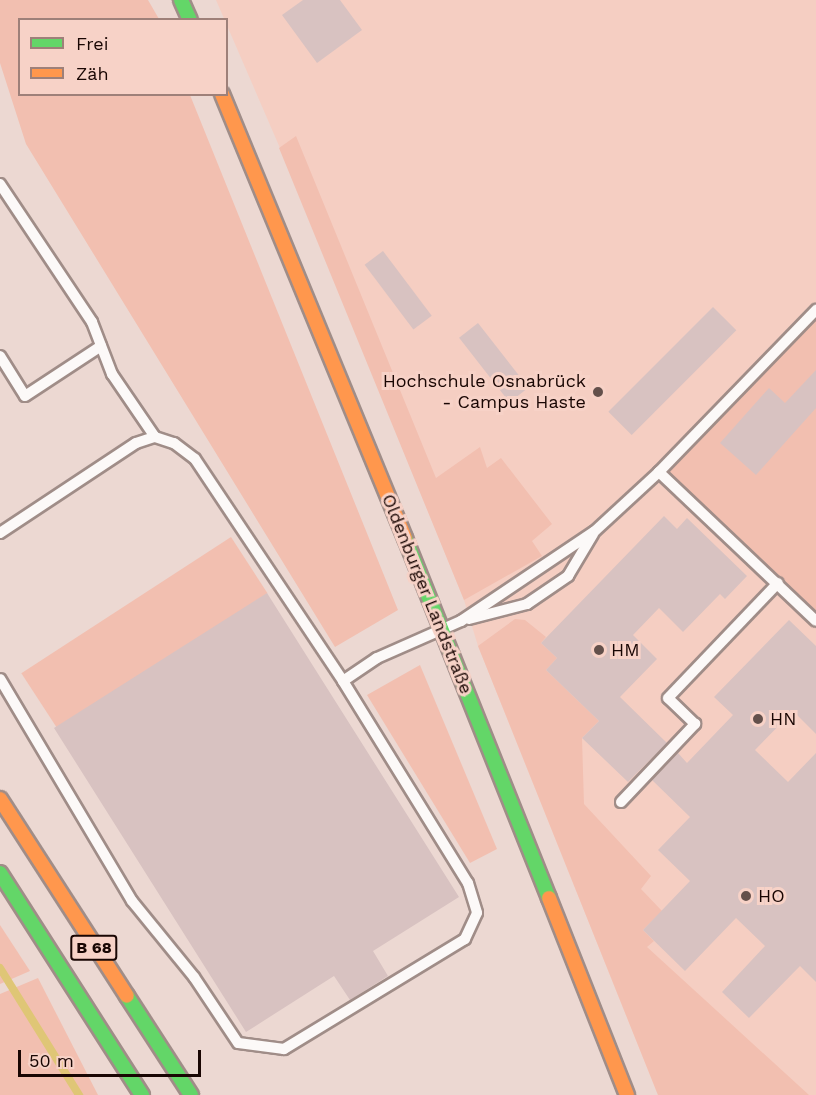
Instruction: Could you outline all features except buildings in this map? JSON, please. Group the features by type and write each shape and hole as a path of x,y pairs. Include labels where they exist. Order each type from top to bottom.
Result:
{"main road":[{"path":"182,0 189,18"},
{"name":"Oldenburger Landstraße","path":"223,96 443,630 627,1095"},
{"name":"B 68","path":"0,799 191,1095"},
{"name":"B 68","path":"0,873 142,1095"}],"lane":[{"path":"0,184 92,322 112,374 155,438"},
{"path":"343,681 377,658 462,621 595,531 659,472 816,310"},
{"path":"0,356 25,396 101,346"},
{"path":"0,533 136,443 155,438 174,443 195,459 343,681 468,883 477,913 465,939 284,1049 238,1043 194,977 132,901 0,679"},
{"path":"659,472 816,621"},
{"path":"462,621 527,604 568,576 595,531"},
{"path":"621,802 695,724 668,698 778,583"}],"shaded area":[{"path":"0,0 148,0 158,18 18,18 18,96 190,96 398,610 335,647 26,144 0,63"},
{"name":"Hochschule Osnabrück - Campus Haste","path":"216,0 816,0 816,1095 658,1095 478,646 464,600 296,185 228,28 228,18 224,18"},
{"path":"296,136 436,478 480,447 487,468 501,458 552,524 532,541 542,556 464,600 279,148"},
{"path":"816,315 816,621 663,474"},
{"path":"231,537 267,593 58,729 21,673"},
{"path":"515,619 525,620 546,637 541,643 557,658 546,670 599,721 582,738 584,804 651,876 641,889 662,911 643,930 654,941 647,947 809,1095 658,1095 478,646"},
{"path":"420,665 497,849 470,863 367,695"},
{"path":"0,925 30,971 0,984"},
{"path":"38,978 98,1095 0,1095 0,994"}],"waterway":[{"path":"0,968 79,1095"}],"traffic: fast":[{"path":"181,0 189,18"},
{"path":"405,538 549,898"},
{"path":"0,873 142,1095"},
{"path":"127,996 191,1095"}],"traffic: slow":[{"path":"223,96 405,538"},
{"path":"0,799 127,996"},
{"path":"549,898 627,1095"}],"place":[{"name":"Hochschule Osnabrück - Campus Haste","path":"598,392"},
{"name":"HM","path":"599,650"},
{"name":"HN","path":"758,719"},
{"name":"HO","path":"746,896"}]}
